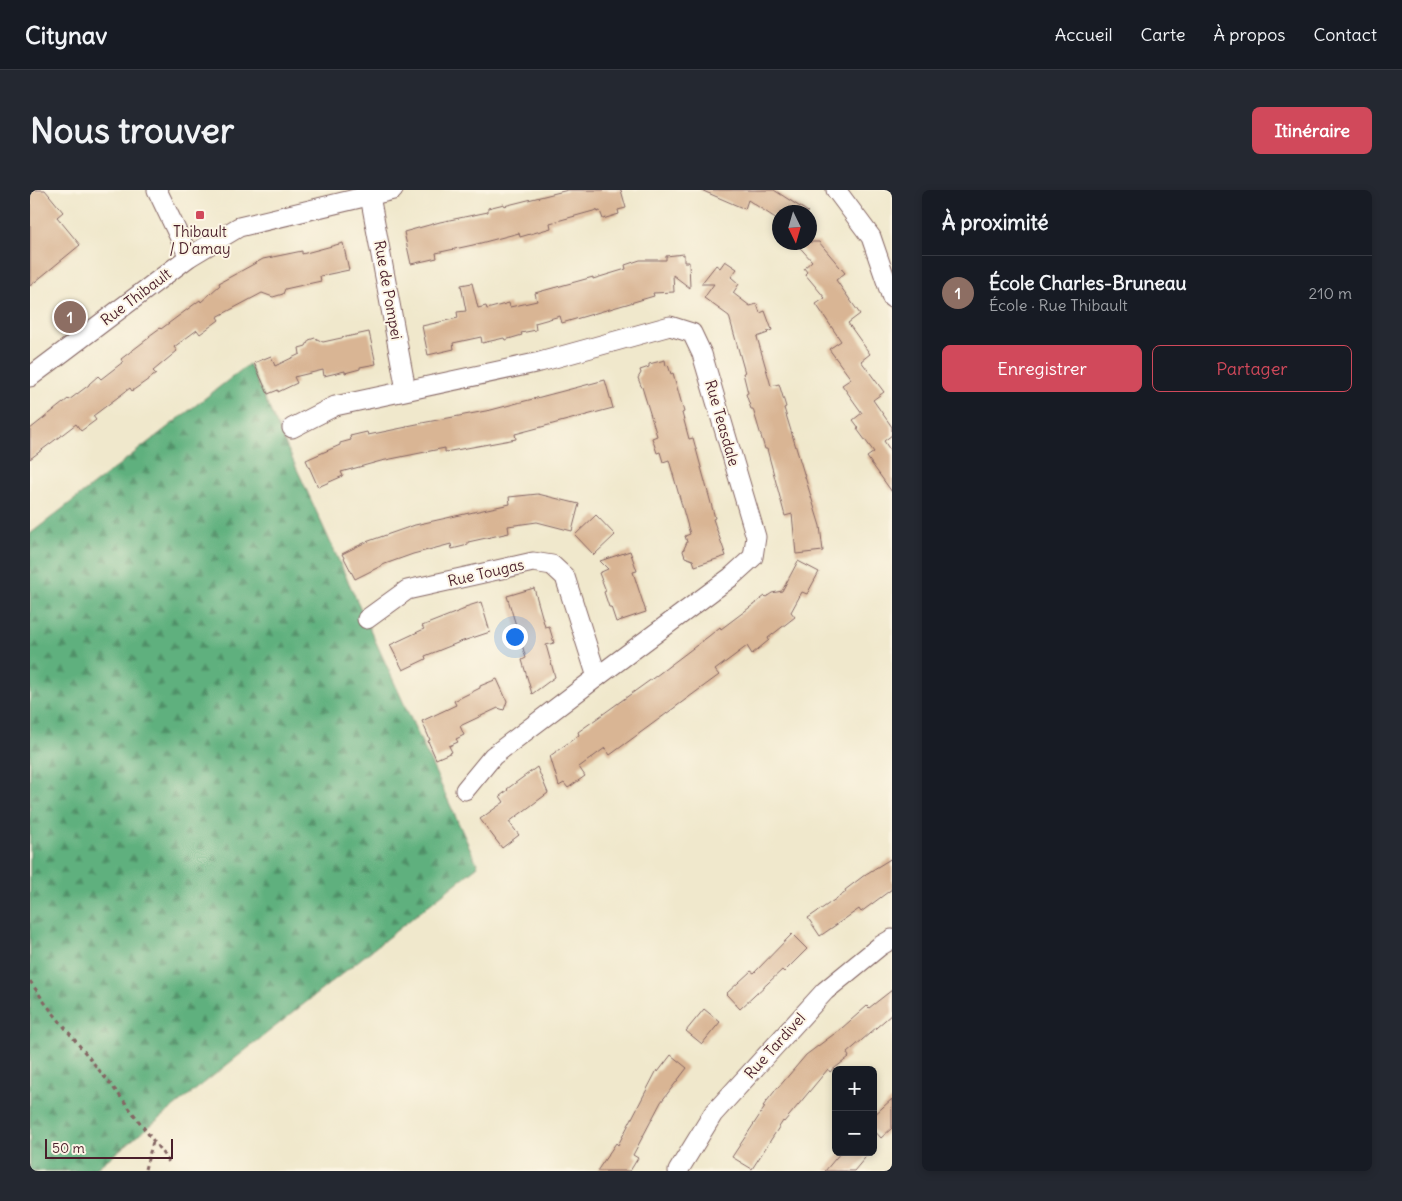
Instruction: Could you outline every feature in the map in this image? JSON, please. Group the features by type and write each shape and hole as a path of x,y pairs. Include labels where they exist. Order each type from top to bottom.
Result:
{"street":[{"path":"157,190 189,257"},
{"name":"Rue Thibault","path":"30,377 189,257 239,227 369,193 393,190"},
{"path":"836,190 871,237 892,298"},
{"name":"Rue de Pompei","path":"369,193 406,390"},
{"name":"Rue Teasdale","path":"292,428 335,406 540,362 670,326 692,333 702,354 756,537 753,556 732,578 597,677 494,756 466,790"},
{"name":"Rue Tougas","path":"367,619 407,590 533,562 552,565 565,577 597,677"},
{"name":"Rue Tardivel","path":"678,1171 713,1114 818,998 880,946 892,939"}],"path":[{"path":"30,980 50,1010 124,1101 169,1162"},
{"path":"145,1169 153,1141"}],"green space":[{"path":"249,364 478,866 93,1171 30,1171 30,534"}],"building":[{"path":"30,190 45,190 63,212 57,217 80,245 30,286"},
{"path":"568,190 621,190 626,208 618,210 619,214 603,219 600,211 597,212 597,210 550,223 551,228 520,237 519,233 436,253 437,258 411,264 404,232 488,212 488,208 504,204 504,206"},
{"path":"701,190 774,190 797,205 772,205 772,216 748,200 745,209"},
{"path":"817,242 819,242 845,273 836,280 860,314 848,323 870,354 861,361 884,392 873,400 892,427 892,435 884,441 892,453 892,492 867,457 874,452 857,429 859,428 853,420 862,413 842,385 851,379 829,349 841,341 816,304 825,298 805,274 807,272 804,268 812,261 802,250 817,250"},
{"path":"343,243 349,270 320,276 321,281 285,289 283,294 273,297 262,293 217,317 219,320 200,334 197,330 174,347 177,351 153,371 156,374 132,391 130,388 93,416 96,420 81,431 76,424 30,459 30,429 89,385 98,376 101,379 123,362 121,359 149,336 200,300 201,302 220,285 219,283 263,259 302,251 302,254"},
{"path":"684,254 684,262 689,262 690,288 673,275 674,292 653,293 654,296 562,323 560,316 535,323 536,330 521,333 522,335 505,340 504,338 482,343 481,337 453,343 454,349 428,355 422,326 458,318 457,312 466,311 461,285 472,283 478,308 486,306 487,309 509,303 510,307 537,301 535,293 626,269 625,265 640,260 666,260 666,256"},
{"path":"725,261 737,269 731,277 739,284 733,293 750,306 757,304 760,313 765,311 772,330 757,337 771,386 779,384 786,407 784,408 820,526 823,551 796,554 792,514 785,516 767,449 765,449 753,409 751,409 746,394 748,393 743,373 745,373 729,316 704,298 714,284 701,284 716,265 720,268"},
{"path":"369,332 376,364 360,367 360,369 345,373 345,371 324,376 323,370 294,377 297,383 278,392 278,390 268,394 254,363 271,356 275,366 300,354 299,348 306,346 309,340 315,338 323,342"},
{"path":"665,360 666,366 668,365 671,374 673,373 684,412 682,413 689,439 693,438 715,518 713,519 726,556 695,566 693,560 685,557 683,551 687,542 685,536 690,534 669,460 663,462 660,452 657,453 652,438 657,436 638,378 641,373 640,370 649,367 649,364"},
{"path":"605,380 613,408 515,434 516,439 445,452 445,448 381,461 341,472 343,476 318,487 306,460 340,445 340,443 351,440 350,436 367,432 368,435 491,410"},
{"path":"538,494 579,504 572,531 537,522 508,526 509,533 468,542 468,545 452,549 451,544 413,554 385,564 355,579 342,554 366,542 415,525 510,504 509,497"},
{"path":"596,515 615,535 594,555 575,535"},
{"path":"630,551 637,571 633,572 646,612 616,622 611,607 609,607 604,592 606,591 599,573 608,569 600,561"},
{"path":"798,561 819,572 807,594 802,592 791,612 795,617 768,638 769,640 752,654 747,646 715,670 719,675 610,755 605,748 579,767 585,776 568,788 564,783 559,786 550,756 579,735 578,732 720,627 721,629 765,596 782,591"},
{"path":"534,588 545,627 549,626 554,643 546,645 555,677 532,694 522,660 526,658 507,596"},
{"path":"481,602 490,632 425,656 426,659 403,670 390,645 424,629 422,626"},
{"path":"497,679 507,701 504,710 498,708 460,726 464,735 456,739 458,742 449,746 452,752 436,759 422,721 456,705 454,701 480,688 480,686"},
{"path":"537,767 548,793 509,822 519,835 502,848 480,819 504,802 500,796 507,789"},
{"path":"892,858 892,889 861,912 859,909 820,936 808,918 846,892 845,890 866,874"},
{"path":"792,934 807,949 784,972 782,970 740,1009 726,994 751,971 754,973"},
{"path":"892,990 892,1014 847,1053 849,1057 838,1066 832,1066 830,1072 828,1069 783,1121 752,1169 732,1157 765,1107 763,1106 806,1055 867,1006 869,1008"},
{"path":"704,1009 720,1022 702,1044 686,1031"},
{"path":"671,1055 687,1068 661,1102 633,1155 638,1158 630,1171 597,1171 616,1143 618,1145 657,1070 658,1072"},
{"path":"892,1099 892,1128 881,1138 877,1134 877,1112"},
{"path":"838,1156 867,1156 854,1171 825,1171"}],"place":[{"name":"Thibault / D'amay","path":"200,215"},
{"name":"École Charles-Bruneau","path":"70,317"}]}
